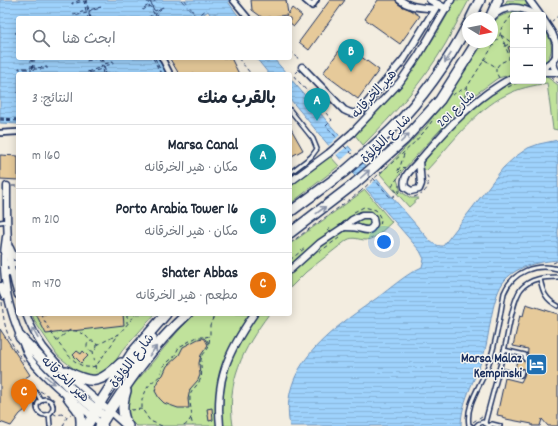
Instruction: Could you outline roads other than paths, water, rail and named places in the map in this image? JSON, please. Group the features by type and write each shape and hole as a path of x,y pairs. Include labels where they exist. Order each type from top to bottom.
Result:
{"main road":[{"path":"474,12 480,0"},
{"path":"493,12 498,0"},
{"name":"شارع اللؤلؤة","path":"292,211 344,172 393,129 446,62 462,34"},
{"name":"شارع اللؤلؤة","path":"292,232 357,188 378,169 440,100 473,48"},
{"name":"شارع اللؤلؤة","path":"100,416 132,353 164,316"},
{"path":"20,337 100,416 134,361 171,316"},
{"name":"شارع اللؤلؤة","path":"87,426 100,416 129,382 161,340 185,316"},
{"path":"66,371 88,381 96,380 111,373 132,353"},
{"path":"127,426 122,409 124,396 129,382"},
{"path":"68,396 80,412 82,417 81,426"}],"street":[{"path":"233,0 246,16"},
{"path":"305,0 312,6 316,0"},
{"path":"400,0 410,7 420,6 447,9"},
{"path":"430,0 436,7"},
{"name":"هير الخرقانه","path":"292,181 330,153 352,133 400,82 418,56 451,0"},
{"path":"531,1 533,12"},
{"path":"531,1 538,12"},
{"path":"302,67 344,110 352,114 356,114 362,109 404,59 436,7"},
{"path":"498,12 510,7 529,12"},
{"path":"546,23 557,44 554,68 557,73"},
{"path":"546,65 556,57"},
{"path":"163,60 169,72"},
{"path":"546,72 557,73"},
{"name":"شارع 201","path":"419,161 422,184 419,189 411,191 405,187 405,178 419,161 452,124 476,102 510,79"},
{"path":"0,133 16,132"},
{"path":"7,186 3,237 10,264 15,274"},
{"path":"292,268 320,244 344,227"},
{"path":"3,237 12,255 16,258"},
{"name":"هير الخرقانه","path":"3,237 1,264 2,273 9,308 26,353 30,360 68,396 100,416"},
{"path":"1,264 16,264"},
{"path":"2,273 15,274"},
{"path":"0,286 9,308"},
{"name":"هير الخرقانه","path":"27,316 43,347 66,371 100,416"},
{"path":"220,426 219,391 224,371 234,346 253,316"},
{"path":"100,416 127,426"}],"lane":[{"path":"292,113 313,139 317,149 308,161 292,172"},
{"path":"470,425 468,420 469,411 489,363 506,288 515,277 528,269 551,267 558,269"},
{"path":"485,423 516,298 522,289 530,282 540,278 558,277"},
{"path":"540,278 543,292 550,302 558,306"},
{"path":"504,350 526,355 525,359"},
{"path":"499,370 521,375 522,371"},
{"path":"27,386 32,388 37,393 41,401"},
{"path":"41,401 48,401 52,404 50,424"},
{"path":"41,401 37,408 50,424"},
{"path":"44,415 51,414"},
{"path":"476,426 480,423 485,423 489,426 492,424 500,426"}],"water":[{"path":"0,0 229,0 228,2 238,16 218,16 214,14 211,16 208,11 202,16 16,16 16,60 159,60 166,72 16,72 16,124 0,123"},
{"path":"258,60 275,60 285,72 267,72"},
{"path":"292,80 429,240 434,244 443,246 503,168 528,148 558,140 558,260 529,265 516,271 505,280 494,304 485,350 464,406 461,426 290,426 288,404 292,385 301,367 312,351 343,322 404,277 422,267 424,259 420,251 292,101"}],"place":[{"name":"Porto Arabia Tower 16","path":"351,72"},
{"name":"Marsa Canal","path":"317,121"},
{"name":"Marsa Malaz Kempinski","path":"537,364"},
{"name":"Shater Abbas","path":"24,412"}]}
